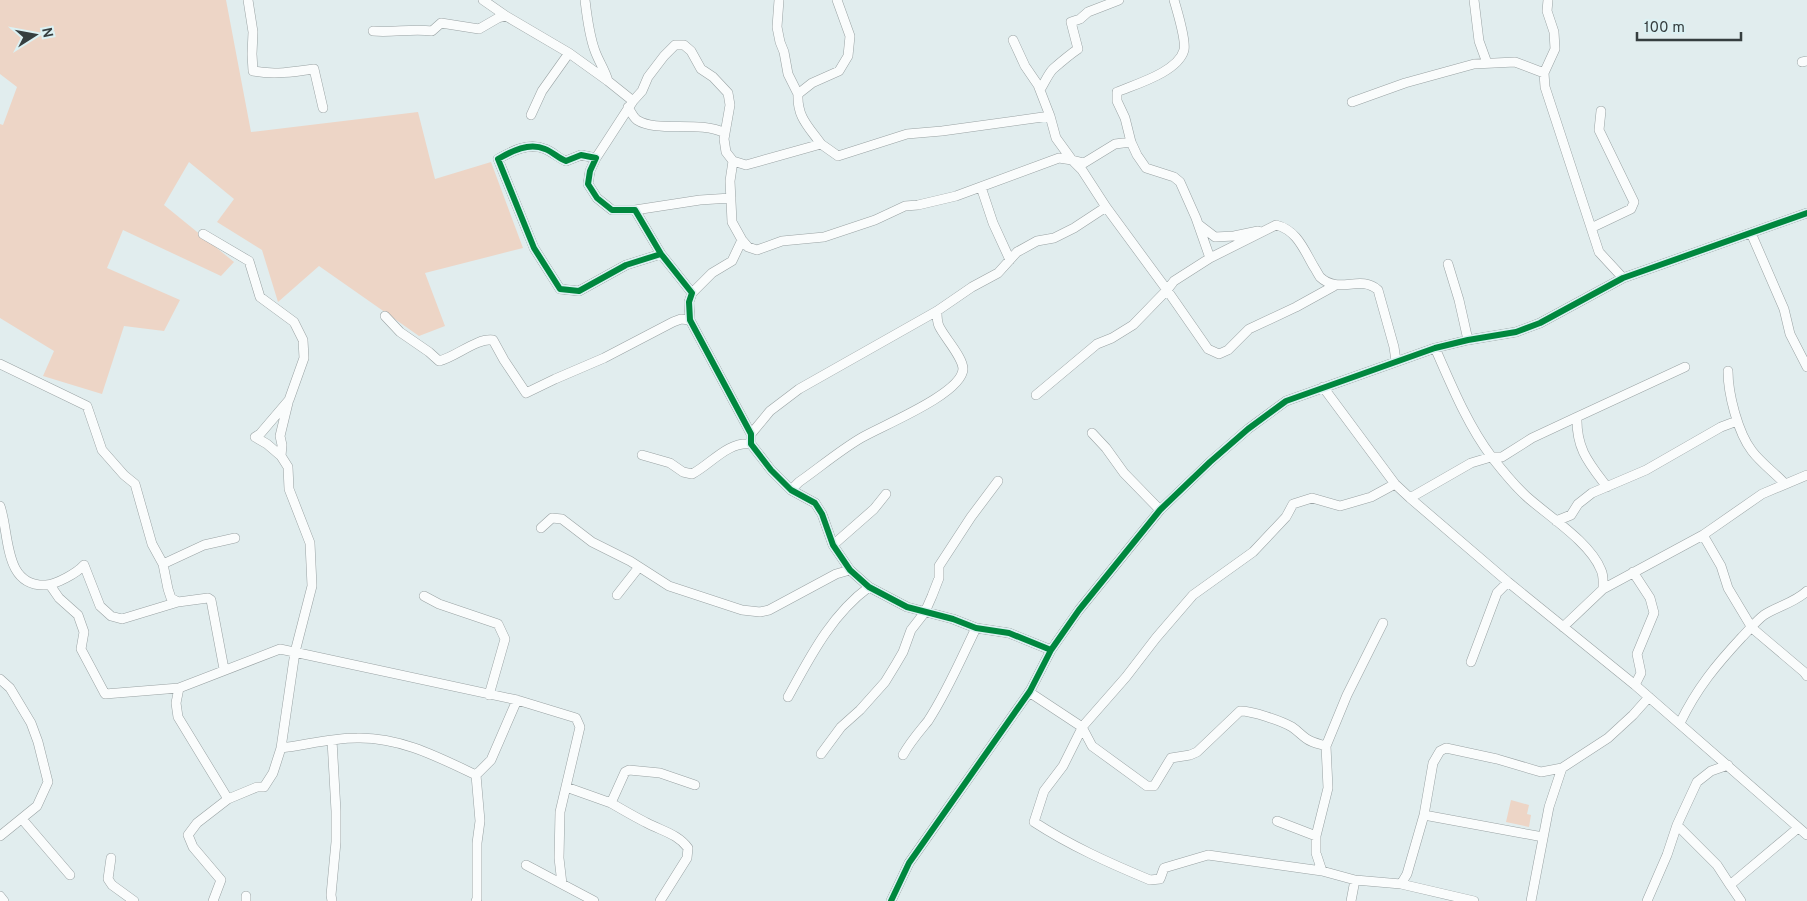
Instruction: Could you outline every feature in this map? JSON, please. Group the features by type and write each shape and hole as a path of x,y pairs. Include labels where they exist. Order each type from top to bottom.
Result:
{"street":[{"path":"248,0 253,32 253,71 263,73 314,69 323,108"},
{"path":"483,0 506,16 569,53 608,81 631,104 632,114 637,120 646,124 661,126 708,127 725,133"},
{"path":"585,0 596,51 606,71 608,81"},
{"path":"778,0 777,27 788,74 798,94 798,106 805,122 821,144 838,156 907,134 1050,116"},
{"path":"798,94 812,83 839,71 848,56 850,36 838,0"},
{"path":"1040,90 1052,70 1078,48 1071,22 1080,19 1088,12 1119,0"},
{"path":"1174,0 1185,48 1179,61 1168,69 1116,92 1117,101 1125,118 1131,142 1146,168 1174,177 1180,182 1210,258"},
{"path":"1474,0 1479,40 1487,63"},
{"path":"1548,0 1547,11 1554,32 1555,49 1544,73 1545,87 1599,252 1623,278"},
{"path":"373,31 387,33 422,29 432,31 441,23 479,29 498,18 506,16"},
{"path":"1013,40 1025,66 1040,90 1056,138 1082,170 1106,207 1208,349 1219,354 1228,350 1249,330 1334,286 1354,283 1372,285 1378,290 1394,347 1396,361"},
{"path":"731,198 700,200 635,210 612,210 597,198 588,184 590,171 596,158 631,104 642,91 648,77 675,45 684,45 691,51 701,69 713,77 728,93 730,105 724,139 726,152 733,161 746,165 821,144"},
{"path":"530,114 542,91 569,53"},
{"path":"1352,102 1405,83 1474,64 1515,62 1544,73"},
{"path":"1591,228 1631,209 1634,202 1599,130 1601,111"},
{"path":"733,161 730,181 732,222 748,247 757,250 782,241 824,237 875,220 905,206 918,205 956,196 1059,158 1084,163 1115,144 1131,142"},
{"path":"596,158 581,155 566,161 557,158 544,148 528,147 515,149 498,160 534,248 560,289 580,291 626,265 661,254"},
{"path":"980,187 993,223 1010,260"},
{"path":"751,434 770,411 799,389 937,311 972,287 998,273 1018,252 1037,240 1054,238 1074,228 1106,207"},
{"path":"635,210 661,254 692,293"},
{"path":"891,901 909,863 1029,692 1051,650 1079,610 1160,510 1210,462 1286,400 1435,348 1516,332 1540,323 1623,278 1807,213"},
{"path":"1197,223 1215,237 1234,236 1265,230"},
{"path":"1036,395 1097,344 1112,338 1133,325 1174,281 1210,258 1276,225 1286,228 1296,236 1320,277 1334,286"},
{"path":"1751,233 1784,309 1790,334 1807,367"},
{"path":"203,234 249,261 260,297 294,322 303,340 304,358 289,400 280,436 282,456"},
{"path":"742,240 732,261 712,273 692,293 690,320 751,434 751,444 771,470 791,490 814,503 822,514 833,546 850,570 869,587 907,607 953,619 976,628 1010,633 1051,650"},
{"path":"1448,264 1468,340"},
{"path":"791,490 798,482 860,439 930,403 960,377 963,369 960,360 938,324 937,311"},
{"path":"385,316 400,332 439,361 450,358 486,339 493,340 526,393 604,358 673,322 681,319 690,320"},
{"path":"1435,348 1455,394 1480,440 1525,495 1574,536 1593,556 1601,569 1604,581 1602,588"},
{"path":"0,364 87,406 102,450 124,475 136,484 152,544 163,564 168,589 172,598 178,602"},
{"path":"1410,498 1472,463 1492,457 1502,457 1532,438 1685,367"},
{"path":"1728,371 1728,384 1737,421 1752,451 1785,484"},
{"path":"1323,387 1395,484 1410,498 1508,582 1680,723 1807,835"},
{"path":"213,901 221,880 193,847 188,835 197,823 228,799 264,786 273,773 281,748 295,652 312,586 310,543 289,489 288,466 282,456 255,437 260,434 289,400"},
{"path":"1577,417 1576,435 1587,461 1608,488"},
{"path":"1556,521 1571,515 1578,504 1592,493 1608,488 1646,470 1721,427 1737,421"},
{"path":"1092,433 1106,448 1124,473 1160,510"},
{"path":"642,455 670,463 683,472 692,474 732,446 743,443 751,444"},
{"path":"1563,627 1602,588 1703,535 1762,494 1807,475"},
{"path":"821,754 840,727 860,710 885,682 903,652 911,630 924,612 939,578 939,566 971,517 998,481"},
{"path":"1395,484 1370,496 1340,506 1312,498 1293,504 1286,517 1253,552 1193,594 1126,677 1082,727 1063,766 1044,791 1034,822 1088,854 1150,880 1160,878 1164,868 1208,855 1322,871 1356,880 1402,884 1474,901"},
{"path":"833,546 874,509 886,494"},
{"path":"0,506 10,559 15,570 33,584 50,584 78,572 84,565 100,606 112,616 122,619 178,602 208,598 211,600 224,669"},
{"path":"1571,515 1574,536"},
{"path":"541,528 552,518 562,519 592,542 669,586 742,610 760,612 769,610 836,574 850,570"},
{"path":"1703,535 1721,566 1728,588 1752,628 1807,676"},
{"path":"163,564 204,545 235,538"},
{"path":"618,595 638,567"},
{"path":"1633,572 1650,598 1654,613 1637,654 1641,673 1635,685"},
{"path":"1471,662 1497,593 1508,582"},
{"path":"50,584 59,598 78,615 84,632 81,649 105,694 179,688 224,669 280,649 517,700 576,718 580,726 560,812 559,858 562,884"},
{"path":"788,698 831,623 846,605 869,587"},
{"path":"1680,723 1688,705 1706,678 1752,628 1764,616 1799,599 1807,591"},
{"path":"424,596 439,604 498,624 505,638 489,695"},
{"path":"1322,871 1316,853 1316,836 1328,788 1326,746 1346,695 1383,623"},
{"path":"903,755 927,721 946,688 976,628"},
{"path":"0,679 10,688 31,723 48,782 37,806 0,836"},
{"path":"179,688 176,703 178,718 228,799"},
{"path":"1029,692 1082,727 1092,746 1147,786 1154,786 1171,758 1190,756 1197,752 1240,710 1251,711 1258,716 1292,727 1309,740 1326,746"},
{"path":"1402,884 1407,874 1424,815 1433,763 1440,751 1446,748 1497,759 1541,772 1562,768 1608,738 1649,697"},
{"path":"476,775 492,760 517,700"},
{"path":"281,748 358,738 389,740 428,751 476,775"},
{"path":"332,740 336,810 336,842 330,895 332,901"},
{"path":"1648,901 1667,856 1677,825 1697,782 1711,771 1728,765"},
{"path":"1531,901 1549,807 1562,768"},
{"path":"611,803 625,772 629,770 660,773 695,785"},
{"path":"476,775 480,821 477,843 476,901"},
{"path":"566,787 611,803 683,841 688,848 687,858 660,901"},
{"path":"1424,815 1543,838"},
{"path":"22,820 70,875"},
{"path":"1277,821 1316,836"},
{"path":"1677,825 1717,865 1741,901"},
{"path":"1730,885 1798,828"},
{"path":"111,858 108,879 112,885 134,901"},
{"path":"526,866 594,901"},
{"path":"1351,901 1356,880"},
{"path":"0,896 4,901"}],"shaded area":[{"path":"0,0 226,0 251,132 418,112 435,179 491,162 523,248 425,273 445,326 419,336 319,266 278,302 262,250 217,222 234,199 189,162 164,205 234,262 221,276 123,230 107,268 180,300 164,331 124,326 102,394 43,376 54,351 0,318 0,124 3,125 17,87 0,74"},
{"path":"1511,800 1529,805 1527,814 1531,815 1529,827 1506,822"}],"cycle path":[{"path":"661,254 635,210 612,210 597,198 588,184 590,171 596,158 581,155 566,161 548,150 533,146 515,150 498,159 534,248 560,289 579,291 626,265 661,254 692,293 689,302 690,320 751,434 751,444 771,470 791,490 815,503 822,514 833,545 850,570 869,587 907,607 953,619 976,628 1009,633 1051,650"},
{"path":"891,901 909,863 1030,691 1051,650 1079,610 1160,510 1248,429 1286,401 1435,348 1516,332 1540,323 1623,278 1807,213"}]}
